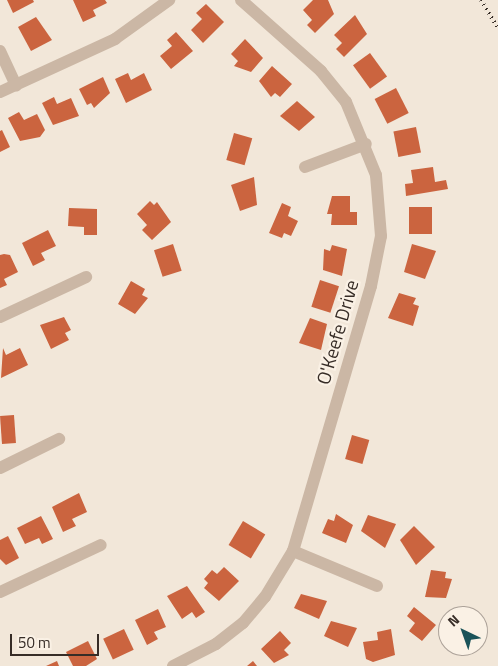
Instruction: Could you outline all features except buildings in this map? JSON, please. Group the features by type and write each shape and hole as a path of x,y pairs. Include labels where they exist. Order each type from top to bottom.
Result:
{"street":[{"path":"0,92 116,39 169,0"},
{"name":"O'Keefe Drive","path":"173,666 216,644 243,623 293,551 378,259 379,192 366,144 346,102 321,71 241,0"},
{"path":"0,51 16,85"},
{"path":"304,167 366,144"},
{"path":"0,317 86,277"},
{"path":"0,468 59,439"},
{"path":"0,592 101,545"},
{"path":"293,551 377,586"}],"railway":[{"path":"481,0 498,28"}]}
